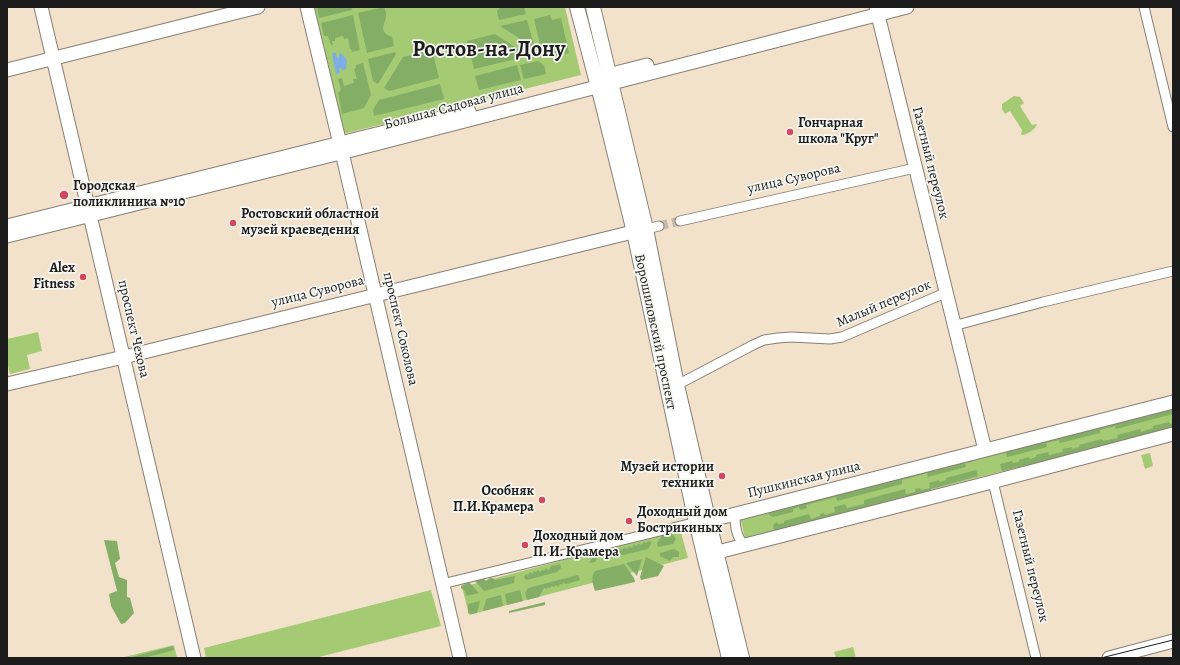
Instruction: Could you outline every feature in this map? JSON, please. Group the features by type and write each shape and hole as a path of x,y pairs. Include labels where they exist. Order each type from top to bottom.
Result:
{"main road":[{"name":"Ворошиловский проспект","path":"577,7 597,82 646,229 729,658"},
{"name":"Ворошиловский проспект","path":"593,7 646,229 702,521"},
{"name":"Ворошиловский проспект","path":"710,554 742,658"}],"street":[{"name":"проспект Чехова","path":"41,7 194,658"},
{"path":"7,70 258,7"},
{"name":"проспект Соколова","path":"307,7 460,658"},
{"name":"Большая Садовая улица","path":"7,236 89,211 611,79 875,10 907,7"},
{"path":"1144,7 1173,127"},
{"name":"Газетный переулок","path":"875,10 985,450"},
{"name":"улица Суворова","path":"680,221 915,168"},
{"name":"Большая Садовая улица","path":"7,226 89,211"},
{"name":"улица Суворова","path":"7,384 646,229"},
{"path":"954,326 1043,302 1173,271"},
{"name":"Малый переулок","path":"677,385 764,340 790,337 836,339 854,333 945,293"},
{"name":"Пушкинская улица","path":"442,584 735,514 1173,402"},
{"path":"710,554 1173,434"},
{"name":"Газетный переулок","path":"992,482 1036,658"},
{"path":"735,514 736,530 740,542 745,546"},
{"path":"1109,658 1173,642"}],"green space":[{"path":"313,7 565,7 581,75 343,134"},
{"path":"317,7 351,7 352,10 319,18"},
{"path":"384,7 386,17 383,29 387,35 392,37 394,46 367,53 358,13"},
{"path":"500,7 524,7 526,14 499,20 497,11"},
{"path":"353,15 360,50 352,52 348,38 344,39 343,36 335,38 335,41 332,41 333,45 331,45 328,36 324,36 321,23"},
{"path":"550,15 552,20 561,18 569,53 549,57 542,53 534,19"},
{"path":"527,20 534,45 533,47 500,26"},
{"path":"495,34 529,56 474,69 467,41"},
{"path":"432,50 439,78 389,91 384,88 403,57"},
{"path":"395,52 396,54 378,84 373,81 368,59"},
{"path":"538,61 544,65 546,74 524,79 520,65"},
{"path":"363,63 371,95 364,108 342,114 338,93 341,90 338,79 342,78 344,86 354,83 353,79 357,79 354,69 356,68 356,65"},
{"path":"517,65 521,80 479,90 475,76"},
{"path":"440,84 444,99 374,116 373,110 379,100"},
{"path":"1014,96 1020,97 1024,103 1020,106 1032,125 1037,124 1033,130 1026,134 1021,135 1022,130 1010,111 1005,114 1002,109 1002,104"},
{"path":"38,332 42,351 27,355 30,369 10,374 7,362 7,339"},
{"path":"1173,408 1173,427 745,538 740,517"},
{"path":"1173,408 1173,414 1116,429 1115,426 1100,430 1100,433 1060,443 1059,440 1046,443 1047,447 1007,457 1006,452 998,454 998,452"},
{"path":"1169,422 1170,424 1173,423 1173,427 1037,464 1002,471 1000,464 1012,461 1013,463 1019,462 1019,460 1029,457 1030,459 1036,457 1036,455 1048,452 1049,455 1063,452 1062,449 1072,447 1072,449 1079,447 1079,445 1102,439 1103,441 1118,438 1117,435 1140,429 1141,432 1153,428 1153,426"},
{"path":"1150,453 1153,466 1145,469 1141,455"},
{"path":"972,459 972,462 965,463 966,467 928,477 927,473 902,480 902,484 837,501 836,497 806,505 807,508 800,510 799,507 793,509 793,512 773,517 769,515 768,511"},
{"path":"976,470 978,476 931,489 932,491 774,531 773,525 777,522 778,524 784,523 784,521 809,514 811,519 820,516 820,514 824,513 825,515 835,512 834,507 845,504 847,508 864,504 864,500 905,489 906,494 916,492 915,489 920,488 921,490 930,488 929,483 939,480 940,482 946,480 946,478"},
{"path":"680,529 688,558 469,615 462,587"},
{"path":"663,535 667,537 669,535 673,535 676,539 673,544 658,547 657,543"},
{"path":"104,540 117,541 120,559 115,563 119,577 127,580 127,597 130,598 134,613 125,623 121,624 111,606 109,594 117,591"},
{"path":"648,541 652,542 648,549 607,559 599,555 595,562 589,563 594,556 606,552 608,554 610,551 618,551 620,548 622,550 624,547 627,549 629,546 632,548 634,544 636,546 639,543 641,545"},
{"path":"674,549 679,552 679,557 673,557 670,561 660,556 660,553"},
{"path":"646,557 664,566 658,576 641,580 640,577"},
{"path":"642,559 637,576 626,563"},
{"path":"560,564 561,568 557,572 527,580 524,577 530,572 532,574 534,571 536,572 538,570 540,572 542,570 544,571 546,568 549,570 551,566"},
{"path":"624,564 634,578 635,582 595,591 592,579 595,571"},
{"path":"578,575 580,580 566,584 563,583 558,587 556,585 550,588 548,587 547,589 544,588 539,597 527,600 525,593 528,588"},
{"path":"515,576 514,583 484,591 475,581 483,578 486,581 491,577 495,580"},
{"path":"469,582 479,593 466,596 465,591 461,588 461,586"},
{"path":"431,590 441,626 315,658 206,658 204,648"},
{"path":"520,590 523,601 507,605 505,594"},
{"path":"501,595 503,606 483,611 486,599"},
{"path":"480,601 477,613 468,613 468,604"},
{"path":"545,602 545,605 509,613 509,611"},
{"path":"174,645 177,658 120,658"},
{"path":"173,646 174,650 144,658 129,658"},
{"path":"853,647 856,658 836,658 834,652"}],"water":[{"path":"332,53 336,53 337,58 341,53 347,60 346,69 342,70 339,68 340,73 336,74"}],"tunnel":[{"path":"659,226 680,221"}],"tram line":[{"path":"1101,658 1173,640"}],"place":[{"name":"Гончарная школа \"Круг\"","path":"790,132"},
{"name":"Городская поликлиника №10","path":"64,195"},
{"name":"Ростовский областной музей краеведения","path":"233,223"},
{"name":"Alex Fitness","path":"83,277"},
{"name":"Музей истории техники","path":"722,476"},
{"name":"Особняк П.И.Крамера","path":"542,500"},
{"name":"Доходный дом Бострикиных","path":"629,521"},
{"name":"Доходный дом П. И. Крамера","path":"525,545"}],"district":[{"name":"Ростов-на-Дону","path":"489,51"}]}
